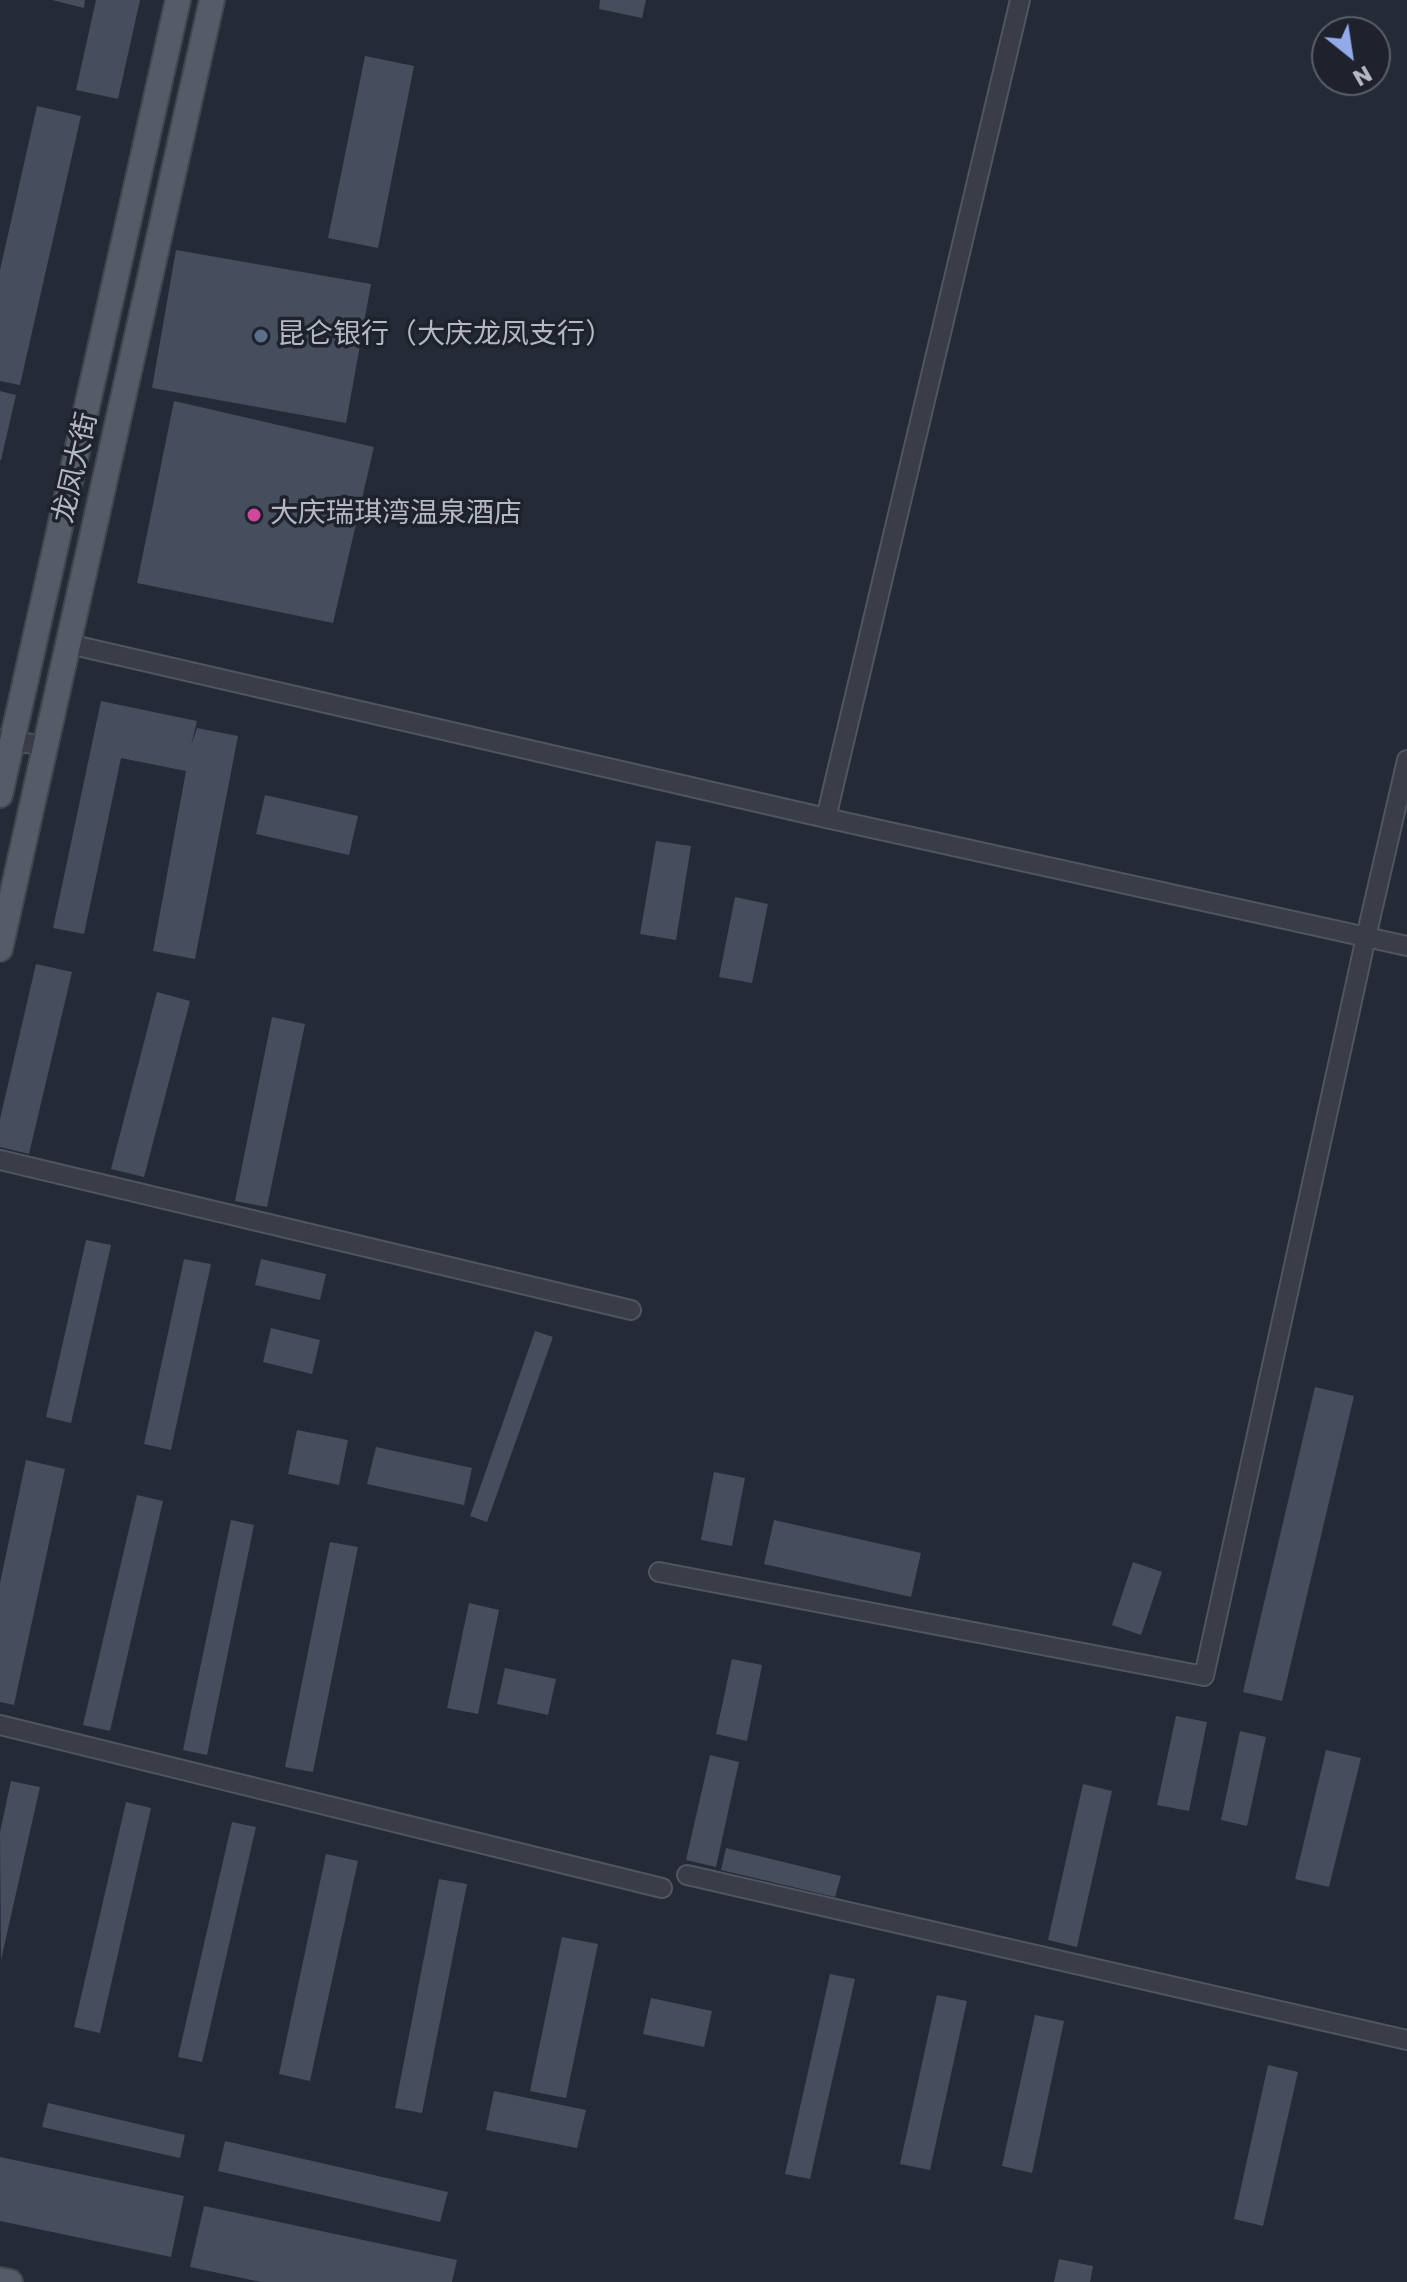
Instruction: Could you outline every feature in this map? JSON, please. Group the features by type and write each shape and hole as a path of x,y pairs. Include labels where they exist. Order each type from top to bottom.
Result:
{"main road":[{"name":"龙凤大街","path":"0,795 6,740 178,0"},
{"name":"龙凤大街","path":"0,949 212,0"},
{"path":"0,2280 10,2282"}],"street":[{"path":"826,818 1020,0"},
{"path":"69,644 826,818 1407,946"},
{"path":"6,740 46,746"},
{"path":"659,1572 1204,1676 1407,760"},
{"path":"0,1160 631,1310"},
{"path":"0,1725 662,1888"},
{"path":"687,1875 1407,2040"}],"building":[{"path":"52,0 85,0 84,8"},
{"path":"96,0 140,0 118,99 76,90"},
{"path":"600,0 646,0 642,18 599,9"},
{"path":"365,56 414,66 378,248 328,238"},
{"path":"37,106 81,116 20,385 0,381 0,270"},
{"name":"昆仑银行（大庆龙凤支行）","path":"176,250 371,284 346,423 152,388"},
{"path":"0,391 16,395 1,460 0,460"},
{"name":"大庆瑞琪湾温泉酒店","path":"174,401 374,447 333,623 137,583"},
{"path":"101,701 197,721 191,746 197,728 238,736 195,959 153,951 186,771 121,758 84,934 53,928"},
{"path":"265,795 358,816 349,855 256,834"},
{"path":"656,841 691,846 676,940 640,934"},
{"path":"735,897 768,904 752,983 719,977"},
{"path":"36,964 72,972 29,1154 0,1147 0,1119"},
{"path":"157,992 190,1001 144,1177 111,1169"},
{"path":"272,1017 305,1024 267,1207 235,1201"},
{"path":"86,1240 111,1245 71,1423 46,1417"},
{"path":"184,1259 211,1264 171,1450 144,1444"},
{"path":"261,1259 326,1274 320,1300 255,1285"},
{"path":"271,1328 320,1340 312,1374 263,1362"},
{"path":"535,1331 553,1337 487,1522 470,1516"},
{"path":"1315,1387 1354,1396 1282,1701 1243,1692"},
{"path":"297,1430 348,1440 339,1485 288,1474"},
{"path":"376,1447 472,1468 464,1505 367,1484"},
{"path":"26,1460 65,1469 14,1705 0,1702 0,1583"},
{"path":"714,1472 745,1478 732,1546 701,1540"},
{"path":"137,1495 163,1501 110,1731 83,1725"},
{"path":"231,1520 254,1525 207,1755 183,1750"},
{"path":"774,1520 921,1553 911,1597 764,1564"},
{"path":"330,1542 358,1547 313,1772 285,1767"},
{"path":"1133,1562 1162,1572 1141,1635 1112,1625"},
{"path":"469,1603 499,1610 478,1714 447,1708"},
{"path":"732,1659 762,1665 747,1741 716,1734"},
{"path":"505,1668 556,1679 548,1715 497,1704"},
{"path":"1176,1716 1207,1722 1189,1811 1157,1805"},
{"path":"1240,1731 1266,1737 1247,1826 1221,1820"},
{"path":"1326,1750 1361,1758 1329,1887 1295,1879"},
{"path":"710,1755 739,1762 716,1867 686,1860"},
{"path":"11,1781 40,1787 1,1960 0,1832"},
{"path":"1083,1784 1112,1791 1077,1947 1048,1940"},
{"path":"126,1802 151,1808 100,2033 74,2027"},
{"path":"232,1822 256,1827 202,2062 178,2057"},
{"path":"726,1848 841,1876 835,1897 721,1870"},
{"path":"326,1854 358,1861 310,2081 279,2074"},
{"path":"439,1879 467,1884 422,2113 395,2108"},
{"path":"562,1937 598,1944 566,2098 530,2091"},
{"path":"830,1974 855,1979 810,2179 785,2174"},
{"path":"937,1995 967,2001 930,2170 900,2164"},
{"path":"651,1998 712,2011 704,2047 643,2034"},
{"path":"1035,2015 1064,2021 1032,2173 1002,2166"},
{"path":"1268,2065 1298,2072 1263,2226 1234,2219"},
{"path":"494,2091 586,2110 577,2148 486,2130"},
{"path":"48,2103 185,2135 180,2158 42,2127"},
{"path":"225,2141 448,2192 440,2222 218,2171"},
{"path":"0,2157 184,2196 171,2257 0,2221"},
{"path":"204,2206 457,2260 452,2282 261,2282 190,2267"},
{"path":"1059,2259 1093,2266 1090,2282 1054,2282"}],"place":[{"name":"昆仑银行（大庆龙凤支行）","path":"261,336"},
{"name":"大庆瑞琪湾温泉酒店","path":"254,515"}]}
